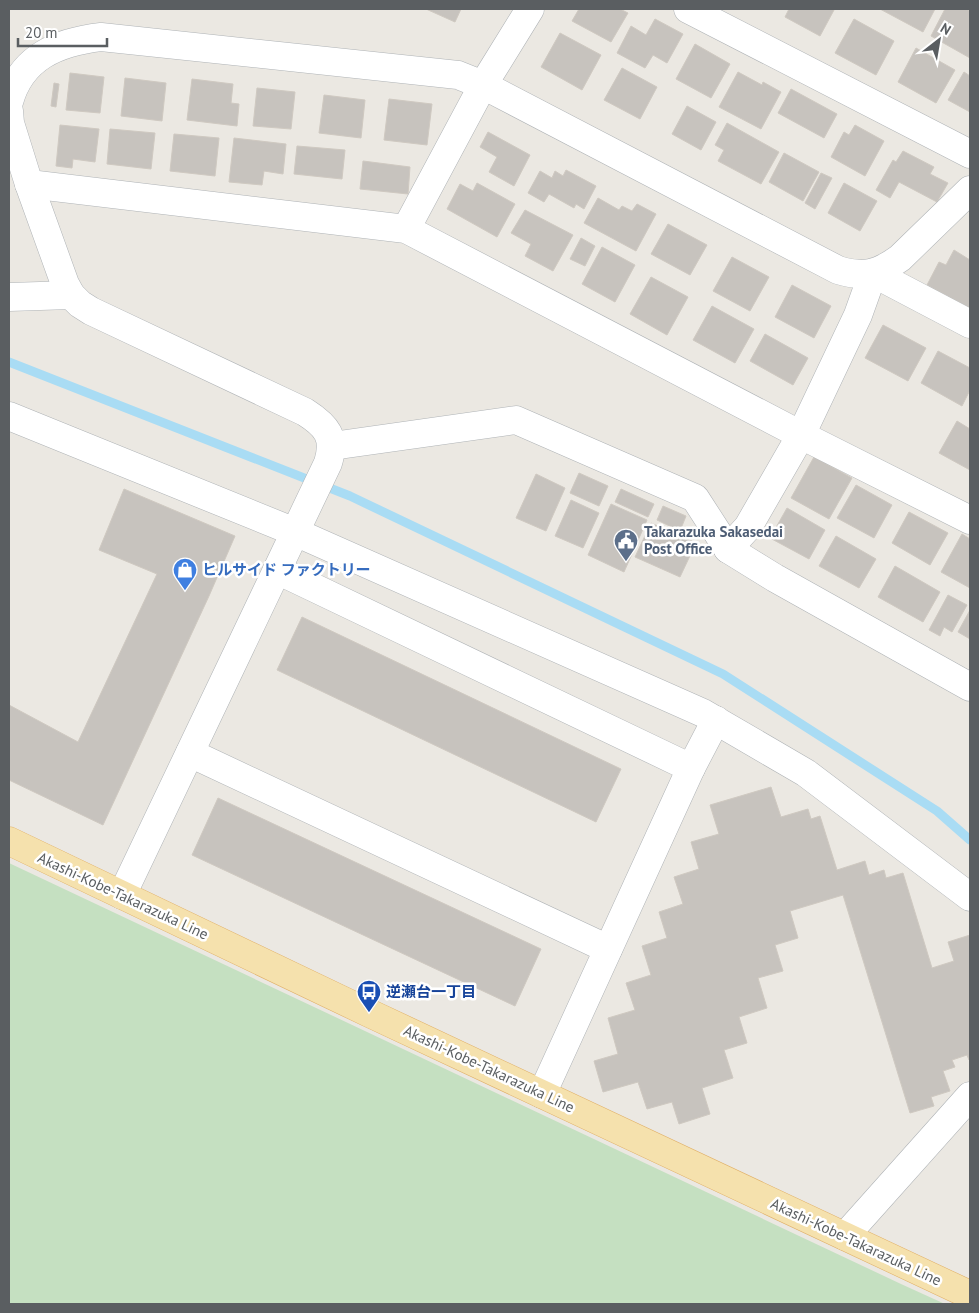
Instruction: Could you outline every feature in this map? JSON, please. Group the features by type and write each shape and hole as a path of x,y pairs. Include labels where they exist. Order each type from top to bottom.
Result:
{"main road":[{"name":"Akashi-Kobe-Takarazuka Line","path":"9,841 970,1296"}],"street":[{"path":"406,229 484,85 530,9"},
{"path":"688,9 970,154"},
{"path":"9,102 13,87 19,77 25,68 36,60 58,46 78,40 101,37 458,75 484,85 838,270 852,274 864,275 887,268 900,258 970,190"},
{"path":"9,111 10,123 28,184 61,274 71,295 91,311 305,412 325,427 331,437 330,454 296,529 122,895"},
{"path":"28,184 406,229 970,520"},
{"path":"873,273 970,324"},
{"path":"728,549 748,527 801,434 858,315 873,273"},
{"path":"9,297 71,295"},
{"path":"9,416 296,529 704,713 806,773 970,897"},
{"path":"330,454 516,420 695,498 728,549 775,578 970,687"},
{"path":"277,570 691,768"},
{"path":"542,1094 691,768 716,720"},
{"path":"190,752 608,950"},
{"path":"845,1236 970,1096"}],"green space":[{"path":"9,863 901,1284 945,1304 9,1304"}],"building":[{"path":"426,9 461,9 455,22"},
{"path":"579,9 620,9 628,13 611,42 572,21"},
{"path":"789,9 834,10 820,36 785,17"},
{"path":"880,9 935,9 923,32"},
{"path":"945,9 967,9 970,11 970,58 931,36"},
{"path":"655,19 683,34 667,63 653,55 645,68 617,53 631,26 646,35"},
{"path":"854,19 894,41 876,75 835,53"},
{"path":"560,33 601,55 582,90 541,67"},
{"path":"695,44 730,64 711,98 676,79"},
{"path":"916,48 955,70 936,103 898,82"},
{"path":"622,68 657,87 640,119 604,100"},
{"path":"738,72 762,85 763,82 781,92 761,129 719,107"},
{"path":"964,72 970,76 970,112 948,100"},
{"path":"70,73 104,77 100,113 66,110"},
{"path":"125,78 166,83 162,121 121,116"},
{"path":"192,79 233,84 231,103 239,104 237,126 187,120"},
{"path":"54,83 59,84 56,107 51,106"},
{"path":"257,88 295,92 291,129 253,126"},
{"path":"791,89 837,114 824,138 778,113"},
{"path":"324,95 365,100 361,138 319,133"},
{"path":"389,99 432,104 427,145 384,140"},
{"path":"687,106 716,122 701,150 672,134"},
{"path":"727,123 779,152 761,184 718,161 724,150 715,145"},
{"path":"60,125 99,129 95,162 73,159 72,168 56,166"},
{"path":"855,125 884,141 865,176 831,157 844,132 849,135"},
{"path":"110,129 155,133 151,169 107,164"},
{"path":"488,132 530,155 514,186 489,172 497,157 480,147"},
{"path":"174,134 219,138 215,176 170,171"},
{"path":"234,138 286,144 283,174 264,171 262,185 229,182"},
{"path":"297,146 345,150 342,179 294,174"},
{"path":"903,151 934,167 930,174 948,183 937,202 899,182 890,198 876,190 893,160 896,162"},
{"path":"784,153 819,172 803,201 769,182"},
{"path":"363,161 410,167 408,194 360,189"},
{"path":"566,170 596,186 584,209 576,204 574,208 549,194 544,202 528,193 540,171 552,178 555,171 563,176"},
{"path":"821,173 832,178 815,209 805,203"},
{"path":"477,183 515,204 497,237 447,209 460,184 473,191"},
{"path":"844,183 877,201 860,231 828,213"},
{"path":"598,198 619,210 622,206 632,211 637,204 656,214 636,251 584,223"},
{"path":"525,210 573,235 553,271 525,256 531,244 511,233"},
{"path":"668,224 707,245 690,275 651,254"},
{"path":"581,238 595,246 585,266 570,259"},
{"path":"602,247 635,265 615,302 582,284"},
{"path":"954,250 970,260 970,308 927,285 939,262 946,265"},
{"path":"732,257 769,277 750,311 713,291"},
{"path":"651,277 688,297 667,335 630,314"},
{"path":"792,285 831,306 814,338 775,317"},
{"path":"712,306 754,329 735,363 693,340"},
{"path":"883,325 926,348 908,381 865,358"},
{"path":"765,334 808,358 793,385 750,361"},
{"path":"938,351 970,368 970,390 962,406 921,383"},
{"path":"957,421 970,429 970,470 939,453"},
{"path":"814,457 852,478 829,519 791,498"},
{"path":"579,473 608,486 599,506 570,493"},
{"path":"536,474 565,488 546,531 516,518"},
{"path":"856,485 892,505 874,538 837,518"},
{"path":"124,489 235,536 103,825 9,780 9,705 78,742 157,574 99,550"},
{"path":"621,489 654,504 648,517 615,502"},
{"path":"571,500 599,513 583,548 555,536"},
{"path":"611,504 647,520 624,572 588,555"},
{"path":"663,506 686,516 680,531 657,520"},
{"path":"787,508 825,530 809,559 770,538"},
{"path":"909,512 948,533 930,565 892,543"},
{"path":"651,523 696,543 680,577 635,557"},
{"path":"962,534 970,539 970,588 941,572"},
{"path":"836,536 876,559 859,588 819,566"},
{"path":"895,566 940,592 923,622 878,597"},
{"path":"948,595 967,605 952,632 944,627 940,636 929,630"},
{"path":"970,610 970,639 958,632"},
{"path":"302,617 621,769 596,822 277,670"},
{"path":"771,787 781,817 808,809 811,819 820,816 837,870 865,861 869,875 884,870 886,878 903,873 932,968 954,961 948,942 970,935 970,1060 967,1055 952,1060 955,1067 943,1071 950,1091 931,1097 934,1106 910,1113 843,895 790,911 798,938 775,945 783,971 758,978 767,1008 739,1017 747,1043 724,1050 733,1078 702,1088 710,1114 679,1124 672,1102 647,1109 638,1082 603,1092 594,1061 618,1054 608,1018 635,1010 626,983 651,975 642,946 667,938 659,912 683,904 674,877 699,869 691,842 719,834 710,805"},
{"path":"218,798 541,949 515,1006 192,855"}],"waterway":[{"path":"9,362 350,496 723,674 937,811 970,840"}],"place":[{"name":"Takarazuka Sakasedai Post Office","path":"626,562"},
{"name":"ヒルサイド ファクトリー","path":"185,591"},
{"name":"逆瀬台一丁目","path":"369,1013"}]}
